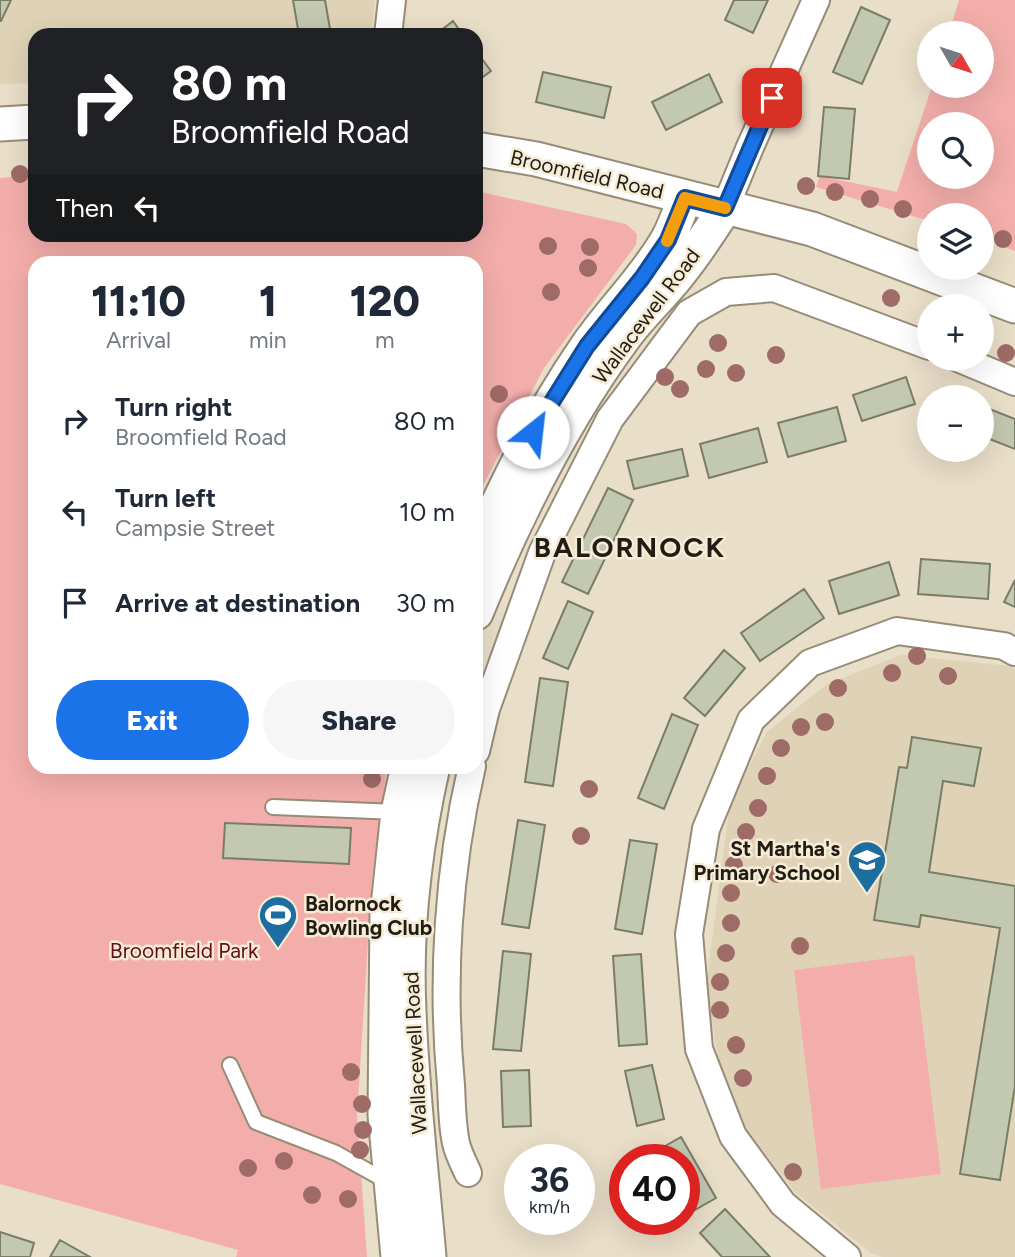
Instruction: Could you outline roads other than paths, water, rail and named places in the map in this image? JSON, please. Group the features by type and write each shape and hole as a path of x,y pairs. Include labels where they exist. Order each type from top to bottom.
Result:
{"street":[{"path":"388,28 392,0"},
{"path":"725,208 816,0"},
{"path":"0,124 28,122"},
{"name":"Broomfield Road","path":"483,150 536,159 812,229 1015,306"},
{"name":"Wallacewell Road","path":"483,536 545,411 587,346 642,278 668,240 685,198"},
{"name":"Wallacewell Road","path":"483,596 537,477 572,416 627,334 682,271 725,208"},
{"name":"Wallacewell Road","path":"483,703 542,553 610,419 689,313 726,292 774,288 917,342"},
{"path":"989,371 1015,382"},
{"path":"847,1257 783,1204 733,1136 699,1049 689,934 706,829 751,720 810,663 897,631 1004,646 1015,652"},
{"name":"Wallacewell Road","path":"398,1257 385,1115 387,916 398,811 406,774"},
{"name":"Wallacewell Road","path":"429,1257 409,1010 410,922 422,813 431,774"},
{"name":"Wallacewell Road","path":"468,1173 456,1143 447,1046 449,929 454,871 471,774"}],"lane":[{"path":"273,807 398,811"},
{"path":"230,1065 256,1122 336,1153 391,1184"}],"place":[{"name":"St Martha's Primary School","path":"867,894"},
{"name":"Balornock Bowling Club","path":"278,949"}],"district":[{"name":"BALORNOCK","path":"630,547"}],"park label":[{"name":"Broomfield Park","path":"184,950"}]}
